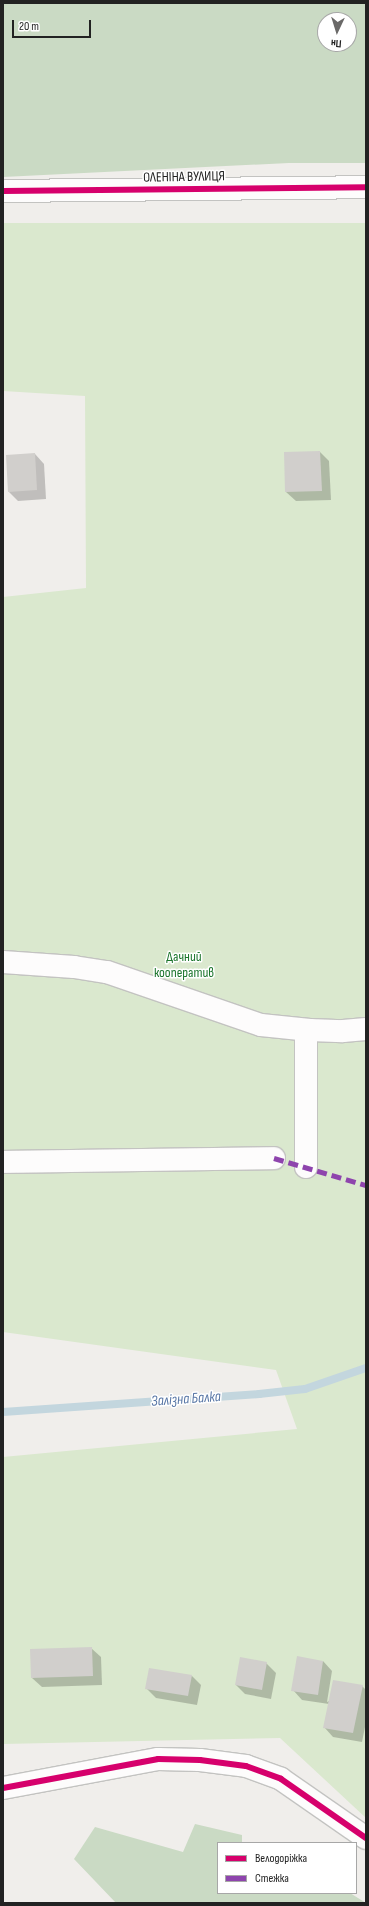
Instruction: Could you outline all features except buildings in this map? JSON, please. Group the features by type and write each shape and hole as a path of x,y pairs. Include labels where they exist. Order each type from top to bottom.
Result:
{"street":[{"path":"3,191 366,187"},
{"path":"3,962 74,966 107,972 261,1025 306,1030 343,1031 366,1028"},
{"path":"306,1030 306,1167"},
{"path":"3,1162 274,1158"},
{"path":"3,1788 158,1759 200,1760 246,1766 282,1779 366,1838"}],"green space":[{"path":"3,3 366,3 366,163 289,163 3,177"},
{"name":"Дачний кооператив","path":"3,223 366,223 366,1818 280,1738 3,1744 3,1457 297,1429 276,1370 3,1332 3,597 86,588 85,396 3,391"},
{"path":"195,1824 242,1835 242,1842 217,1842 217,1894 352,1894 366,1903 116,1903 74,1859 95,1827 183,1852"}],"waterway":[{"name":"Залізна Балка","path":"3,1412 259,1394 305,1389 366,1368"}],"marked path":[{"path":"274,1158 366,1185"}],"cycle path":[{"name":"ОЛЕНІНА ВУЛИЦЯ","path":"3,191 366,187"},
{"path":"3,1788 158,1759 200,1760 246,1766 281,1779 366,1838"}]}
